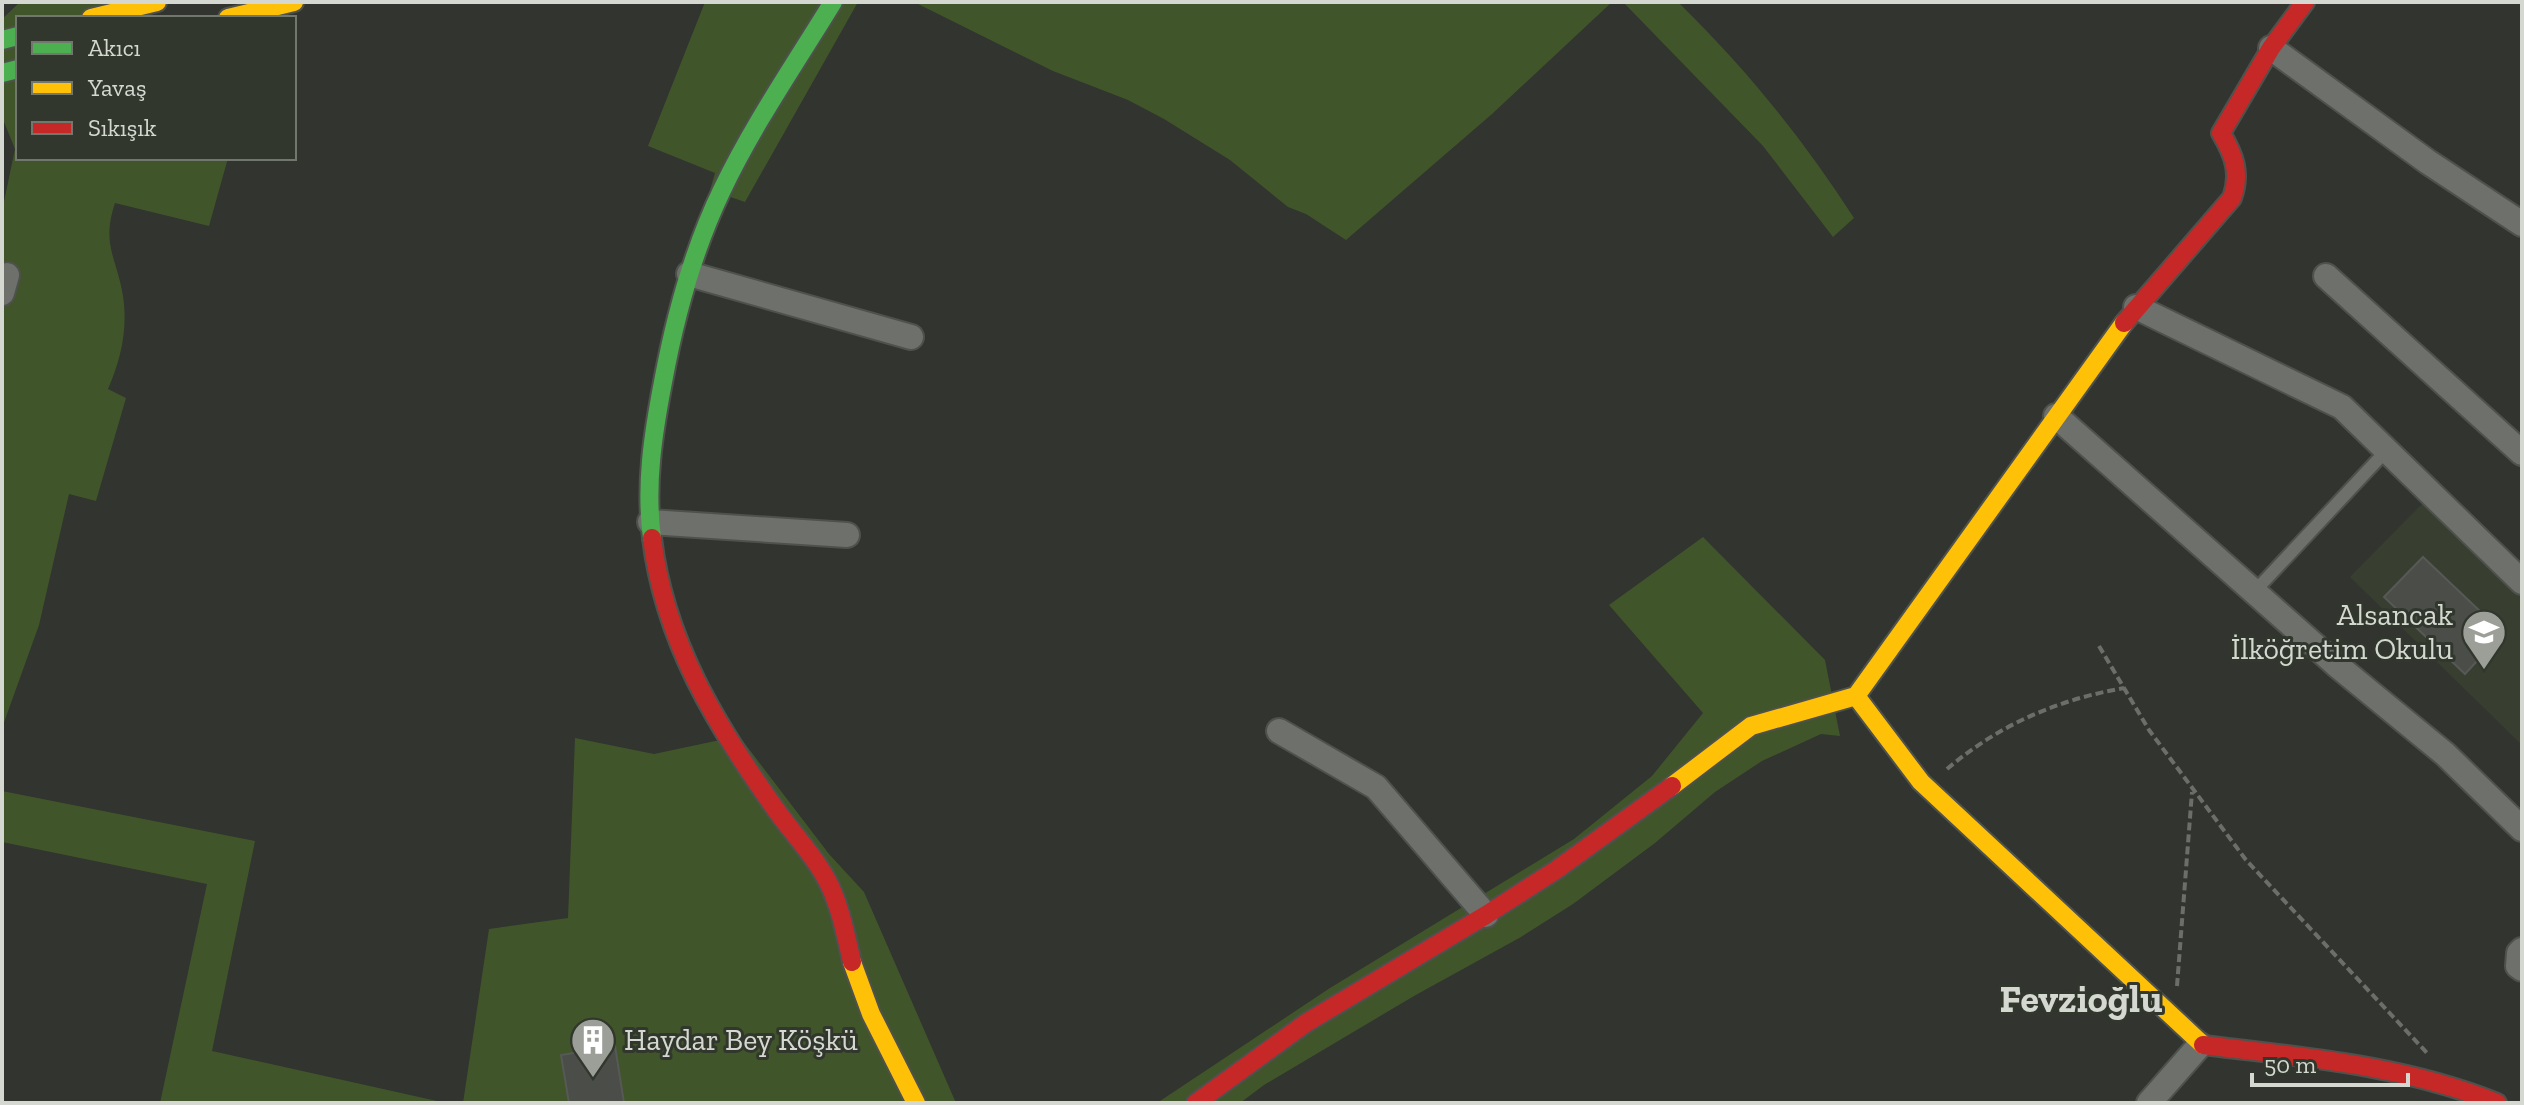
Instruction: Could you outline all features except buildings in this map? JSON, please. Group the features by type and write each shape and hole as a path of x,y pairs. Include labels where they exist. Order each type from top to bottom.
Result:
{"street":[{"path":"99,16 157,2"},
{"path":"236,16 294,2"},
{"path":"833,2 741,154 705,228 671,340 656,411 648,477 650,522 662,597 685,660 756,782 830,886 847,932 866,1003 916,1103"},
{"path":"1196,1103 1306,1023 1486,915 1608,833 1751,726 1856,696 2136,307 2232,198 2238,167 2221,133 2271,48 2305,2"},
{"path":"2271,48 2428,162 2522,224"},
{"path":"689,274 911,337"},
{"path":"2326,276 2522,453"},
{"path":"2136,307 2342,407 2522,582"},
{"path":"2056,416 2339,667 2445,754 2522,829"},
{"path":"650,522 847,535"},
{"path":"1856,696 1928,789 2200,1045 2360,1064 2470,1092 2497,1103"},
{"path":"1279,731 1376,787 1486,915"},
{"path":"2522,950 2518,966 2522,969"},
{"path":"2149,1103 2200,1045"}],"lane":[{"path":"2255,591 2386,451"}],"path":[{"path":"2099,646 2149,730 2246,860 2430,1055"},
{"path":"1928,789 1967,752 2012,723 2066,701 2124,688"},
{"path":"2175,1021 2192,789"}],"shaded area":[{"name":"Alsancak İlköğretim Okulu","path":"2424,502 2522,597 2522,745 2350,577"}],"green space":[{"path":"20,2 144,2 142,16 16,16 16,160 227,160 209,226 115,203 110,241 123,296 125,320 120,355 108,389 126,398 96,501 69,494 39,625 2,728 2,211 15,149 2,117 2,19"},
{"path":"705,2 858,2 745,202 710,190 715,173 648,146"},
{"path":"914,2 1612,2 1492,114 1346,240 1306,214 1288,207 1230,160 1164,119 1128,100 1053,71"},
{"path":"1623,2 1677,2 1681,5 1774,107 1854,218 1833,237 1763,146"},
{"path":"1703,537 1825,660 1840,736 1821,734 1762,761 1715,792 1655,843 1573,904 1264,1085 1240,1103 1157,1103 1330,988 1574,839 1652,776 1703,713 1609,605"},
{"path":"739,736 829,854 864,892 956,1103 463,1103 489,929 568,918 575,738 654,754"},
{"path":"2,791 255,841 212,1051 446,1103 160,1103 207,884 2,842"}],"traffic: fast":[{"path":"652,538 650,479 656,421 673,333 694,260 734,166 833,2"},
{"path":"2,40 16,36"},
{"path":"2,73 16,70"}],"traffic: slow":[{"path":"99,16 157,2"},
{"path":"236,16 294,2"},
{"path":"1672,786 1751,726 1856,696 2124,323"},
{"path":"1856,696 1921,782 2203,1045"},
{"path":"852,962 871,1014 916,1103"}],"traffic: jam":[{"path":"2124,323 2232,198 2236,180 2235,164 2221,133 2271,48 2305,2"},
{"path":"652,538 668,612 696,680 732,745 824,875 837,904 852,962"},
{"path":"1196,1103 1306,1023 1556,870 1672,786"},
{"path":"2203,1045 2389,1071 2497,1103"}],"place":[{"name":"Alsancak İlköğretim Okulu","path":"2484,671"},
{"name":"Haydar Bey Köşkü","path":"593,1079"}],"district":[{"name":"Fevzioğlu","path":"2081,999"}]}
